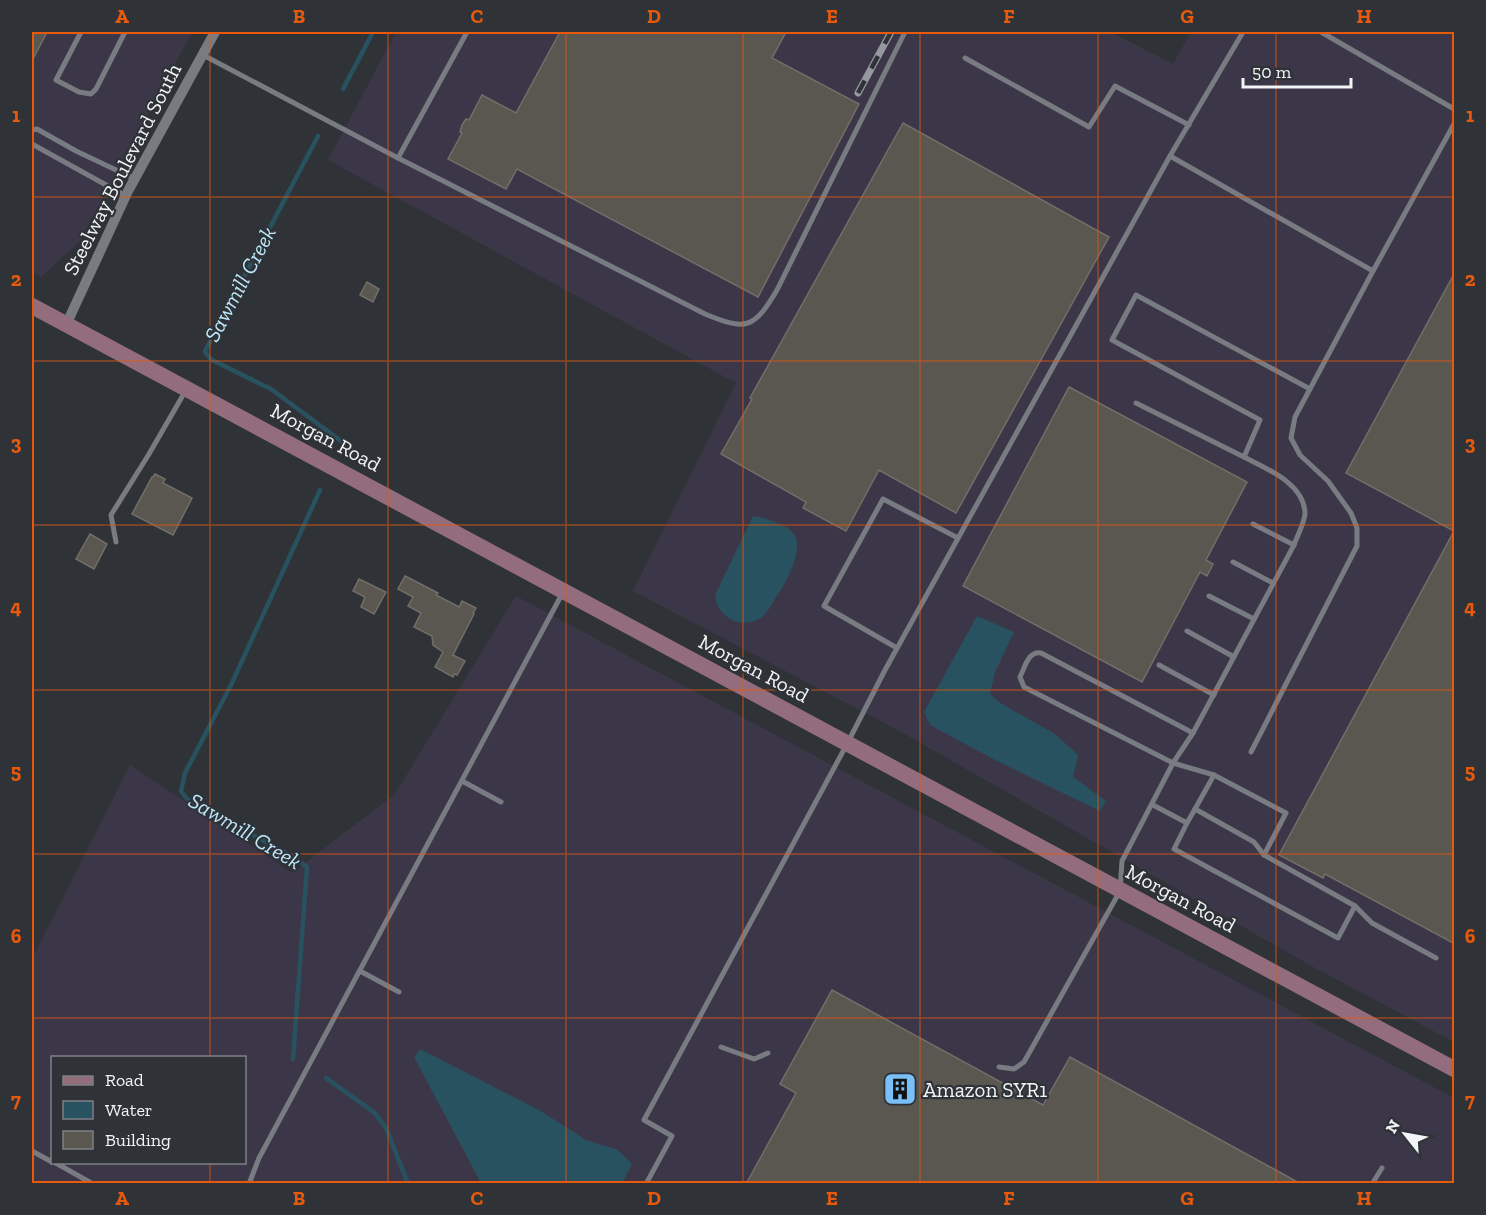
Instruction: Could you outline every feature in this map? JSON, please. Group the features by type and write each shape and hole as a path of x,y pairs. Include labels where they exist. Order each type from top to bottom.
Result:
{"street":[{"name":"Steelway Boulevard South","path":"66,325 126,196 215,32"},
{"name":"Morgan Road","path":"32,306 1455,1069"}],"lane":[{"path":"81,32 56,80 79,92 91,94 96,89 125,32"},
{"path":"398,158 467,32"},
{"path":"203,55 398,158 705,314 731,325 747,324 764,312 905,32"},
{"path":"646,1184 672,1136 644,1120 848,744 897,648 1170,156 1243,32"},
{"path":"1321,32 1455,109"},
{"path":"965,58 1089,127 1115,86 1188,125"},
{"path":"1251,753 1357,546 1357,528 1351,513 1328,481 1300,455 1291,438 1295,417 1455,124"},
{"path":"32,130 37,129 76,151 135,179"},
{"path":"32,144 126,196"},
{"path":"1170,156 1373,271"},
{"path":"1244,457 1260,420 1112,340 1136,295 1310,389"},
{"path":"116,542 111,515 187,388"},
{"path":"999,1067 1014,1069 1024,1062 1120,891 1122,861 1173,763 1193,733 1294,545 1305,513 1288,481 1136,403"},
{"path":"897,648 824,606 872,518 883,499 958,538"},
{"path":"1253,524 1294,545"},
{"path":"1233,562 1273,583"},
{"path":"249,1184 259,1158 564,591"},
{"path":"1209,596 1254,619"},
{"path":"1187,631 1234,657"},
{"path":"1193,733 1041,652 1030,655 1020,677 1024,687 1173,763 1214,775 1286,813 1264,855"},
{"path":"1159,665 1214,695"},
{"path":"1214,775 1174,849 1338,938 1355,906"},
{"path":"462,781 501,802"},
{"path":"1153,805 1187,823"},
{"path":"1195,809 1254,842 1264,855 1355,906 1372,923 1436,958"},
{"path":"360,971 399,992"},
{"path":"721,1047 754,1059 768,1053"},
{"path":"32,1150 51,1161"},
{"path":"57,1164 93,1184"},
{"path":"1372,1184 1382,1168"}],"shaded area":[{"path":"32,32 192,32 80,241 41,277 32,271"},
{"path":"396,32 1111,32 1173,64 1191,32 1454,32 1454,1042 1315,968 896,729 633,591 736,383 328,160"},
{"path":"516,596 1454,1098 1454,1183 32,1183 32,959 130,765 292,873 395,794"}],"water":[{"path":"753,516 775,522 790,530 797,540 797,548 790,573 767,612 755,621 747,623 732,620 726,616 717,603 715,595"},
{"path":"977,616 1014,632 995,672 990,694 1000,703 1055,734 1078,755 1073,777 1106,801 1100,811 995,760 930,725 924,712"},
{"path":"420,1049 539,1110 586,1140 618,1150 632,1164 622,1183 481,1183 414,1057"}],"building":[{"path":"32,32 47,32 32,61"},
{"path":"560,32 786,32 772,58 859,104 758,297 517,169 506,189 448,159 462,133 460,132 462,125 466,119 469,120 482,95 516,113"},
{"path":"903,123 1109,237 956,513 879,470 846,531 803,508 806,502 721,454"},
{"path":"1455,272 1455,944 1325,874 1323,878 1279,855 1454,531 1346,473"},
{"path":"367,282 379,289 373,302 360,295"},
{"path":"1069,387 1247,482 1206,560 1213,564 1207,576 1200,572 1142,682 963,586"},
{"path":"155,474 165,479 163,483 192,498 173,535 132,514"},
{"path":"90,534 107,544 94,569 76,559"},
{"path":"405,576 459,607 462,601 476,608 453,655 465,661 457,675 454,674 453,677 435,667 443,652 433,645 432,636 414,627 421,613 408,606 413,597 398,589"},
{"path":"359,579 386,592 374,614 361,607 365,597 353,591"},
{"name":"Amazon SYR1","path":"832,990 1043,1105 1070,1057 1301,1184 746,1184 796,1093 780,1084"}],"waterway":[{"name":"Sawmill Creek","path":"343,89 373,32"},
{"name":"Sawmill Creek","path":"318,136 205,351 212,360 271,389 341,441"},
{"name":"Sawmill Creek","path":"293,1059 307,867 295,858 187,799 181,791 185,773 231,685 320,490"},
{"name":"Sawmill Creek","path":"326,1078 375,1113 386,1128 408,1184"}],"railway":[{"path":"858,93 891,32"}],"place":[{"name":"Amazon SYR1","path":"900,1089"}]}
